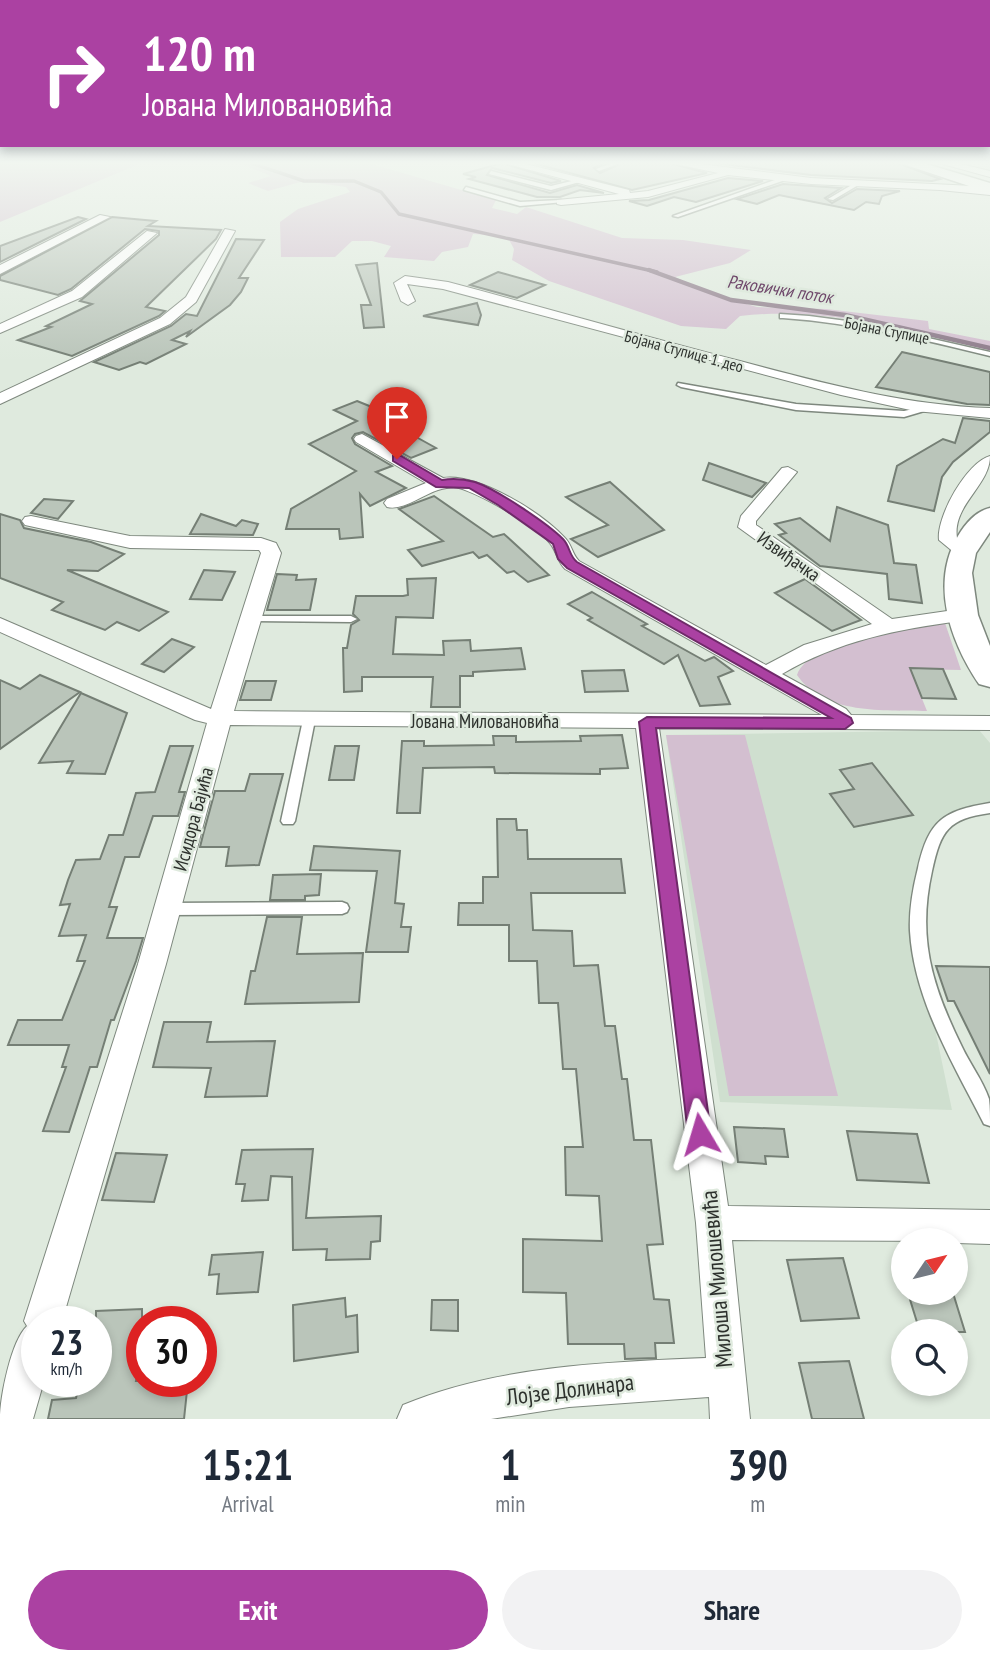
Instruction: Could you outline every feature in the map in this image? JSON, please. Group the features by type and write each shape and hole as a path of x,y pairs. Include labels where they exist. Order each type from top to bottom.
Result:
{"main road":[{"path":"990,516 973,532 962,550 958,573 961,615 990,677"}],"street":[{"path":"0,270 80,229"},
{"path":"0,398 165,321 191,299 229,231"},
{"path":"0,329 76,294 151,233"},
{"name":"Бојана Ступице 1. део","path":"408,301 400,283 404,281 444,285 722,361 926,409 990,413"},
{"path":"362,439 441,484"},
{"path":"962,550 948,540 946,528 971,482 990,461"},
{"name":"Извиђачка","path":"788,472 747,520 747,527 887,625"},
{"path":"393,503 441,484 454,482 472,485 503,502 559,542 565,559 572,565 838,714 845,723"},
{"name":"Исидора Бајића","path":"31,521 130,542 265,545 271,552 220,718 168,909 48,1306"},
{"path":"766,674 788,660 833,640 887,625 961,615"},
{"name":"Јована Миловановића","path":"0,624 203,715 220,718 990,723"},
{"name":"Милоша Милошевића","path":"647,722 713,1223 730,1419"},
{"path":"713,1223 990,1227"},
{"name":"Лојзе Долинара","path":"418,1419 464,1404 545,1388 725,1377"},
{"path":"13,1419 21,1393"}],"lane":[{"name":"Бојана Ступице","path":"783,316 827,319 868,326 990,354"},
{"path":"681,385 796,407 904,414 926,409"},
{"path":"250,619 351,619"},
{"path":"288,821 309,720"},
{"path":"990,808 967,811 946,818 936,834 918,888 916,920 921,970 950,1038 990,1118"},
{"path":"168,909 342,908"}],"shaded area":[{"path":"280,229 595,229 622,238 683,240 751,250 730,263 675,277 712,294 757,307 826,309 928,321 929,329 990,341 990,350 866,322 804,314 740,316 726,329 681,326 549,281 512,260 514,249 507,236 473,234 468,247 442,252 434,261 384,257 391,246 372,241 352,241 335,257 281,257"},
{"path":"945,623 961,670 910,669 927,711 874,710 839,704 809,688 797,675 806,662 841,644 887,632"},
{"path":"979,730 990,743 990,808 967,811 936,834 917,943 952,1110 720,1102 666,735"},
{"path":"666,735 745,735 838,1096 729,1096"}],"building":[{"path":"45,229 66,229 0,262 0,246"},
{"path":"89,229 145,229 71,289 58,295 0,280 0,276"},
{"path":"147,229 221,230 216,239 146,307 165,311 159,316 72,356 18,340 51,327 46,326 92,304 80,301 159,235 159,231"},
{"path":"236,239 264,240 239,278 248,278 230,305 186,337 190,331 172,340 186,344 146,364 140,362 119,370 94,362 171,326 186,314 197,316"},
{"path":"377,263 384,327 364,328 361,305 371,305 356,265"},
{"path":"498,272 545,285 517,298 470,285"},
{"path":"477,303 481,315 478,325 423,316"},
{"path":"902,352 990,372 990,405 967,404 876,387"},
{"path":"357,401 399,418 391,423 436,448 411,458 363,432 355,434 352,438 355,444 392,466 376,472 406,488 370,506 360,494 363,537 340,539 339,529 286,529 291,509 356,471 309,444 357,421 334,410"},
{"path":"963,418 990,421 990,432 953,462 942,477 934,511 888,501 897,466 943,439 955,443"},
{"path":"709,463 766,483 752,497 703,480"},
{"path":"610,482 664,530 598,557 571,539 608,525 566,497"},
{"path":"434,496 493,537 504,534 549,575 528,582 514,571 507,573 487,555 479,558 473,552 422,566 408,550 443,541 399,509"},
{"path":"44,499 73,501 58,519 31,513"},
{"path":"837,507 888,525 894,563 916,565 922,603 889,599 887,574 820,566 779,535 786,533 775,524 800,518 830,541"},
{"path":"0,514 20,520 24,528 91,542 124,554 98,571 67,570 168,612 139,631 117,622 105,630 52,610 63,602 0,578"},
{"path":"201,514 236,526 242,520 258,524 253,535 190,534"},
{"path":"204,570 235,572 222,600 190,599"},
{"path":"277,574 297,575 296,580 316,579 310,610 267,610"},
{"path":"436,578 433,618 396,617 393,654 444,655 443,641 470,640 471,651 521,648 525,669 473,672 473,676 460,676 460,707 431,707 433,677 362,677 362,691 344,692 343,648 347,648 351,625 359,620 353,614 356,596 408,595 407,579"},
{"path":"805,579 861,620 832,631 775,593"},
{"path":"592,592 647,624 642,626 705,661 714,657 733,671 718,677 730,704 700,706 678,655 664,664 588,620 592,618 568,604"},
{"path":"172,639 194,647 164,672 142,664"},
{"path":"910,668 943,669 956,699 922,698"},
{"path":"624,670 628,691 585,692 582,671"},
{"path":"40,675 80,692 0,749 0,680 20,689"},
{"path":"246,681 276,681 271,700 240,700"},
{"path":"81,693 127,713 105,774 67,773 73,761 39,763"},
{"path":"622,735 628,768 600,769 600,774 495,773 494,767 423,768 420,813 397,813 402,741 424,741 424,746 494,745 493,736 516,736 516,742 581,741 580,736"},
{"path":"170,746 193,746 179,792 185,792 178,816 153,816 139,857 125,857 109,907 117,907 107,938 143,938 136,961 114,1020 111,1020 97,1067 90,1067 69,1132 43,1131 66,1067 62,1067 69,1045 8,1045 18,1020 62,1020 85,961 77,961 86,935 59,936 70,904 60,905 68,880 76,860 100,859 109,835 123,835 136,793 155,792"},
{"path":"335,746 359,746 354,780 329,780"},
{"path":"872,763 913,815 854,827 830,794 854,789 840,770"},
{"path":"250,774 283,774 259,865 226,866 229,847 200,847 203,835 215,791 245,791"},
{"path":"497,819 516,819 517,830 527,830 528,859 621,859 625,893 531,893 533,930 572,931 574,966 598,965 605,1026 615,1026 622,1079 627,1079 634,1140 651,1140 663,1244 647,1245 654,1299 669,1300 674,1343 655,1343 656,1358 625,1359 624,1344 568,1344 566,1293 523,1292 523,1239 602,1241 599,1196 566,1195 565,1147 583,1147 576,1069 563,1069 558,1003 539,1003 537,961 509,961 509,925 458,925 459,903 483,903 483,877 498,877"},
{"path":"314,846 400,851 395,903 404,904 401,927 411,927 408,952 366,952 377,871 310,870"},
{"path":"321,874 319,895 305,896 305,900 270,900 273,875"},
{"path":"267,917 302,917 297,954 363,953 359,1002 245,1004 251,971 255,971"},
{"path":"936,966 990,967 990,1074 954,1001 948,1001"},
{"path":"164,1022 211,1022 207,1042 275,1041 267,1096 205,1097 211,1068 153,1067"},
{"path":"734,1127 784,1129 788,1157 765,1156 766,1164 738,1162"},
{"path":"847,1131 917,1134 929,1183 857,1180"},
{"path":"313,1149 306,1218 381,1216 380,1241 371,1242 370,1259 326,1260 327,1249 293,1250 292,1177 271,1176 268,1200 242,1201 245,1184 236,1184 242,1150"},
{"path":"116,1153 167,1155 154,1202 102,1200"},
{"path":"263,1252 258,1292 217,1294 219,1274 209,1275 212,1255"},
{"path":"843,1258 859,1318 801,1321 787,1260"},
{"path":"345,1298 346,1317 357,1315 358,1352 294,1361 293,1305"},
{"path":"432,1300 458,1300 458,1331 431,1330"},
{"path":"912,1306 957,1306 961,1319 916,1319"},
{"path":"112,1310 126,1310 126,1397 186,1397 184,1419 48,1419 52,1400 112,1397"},
{"path":"849,1361 864,1419 812,1419 799,1363"}],"waterway":[{"name":"Раковички поток","path":"467,229 650,271"},
{"name":"Раковички поток","path":"650,271 657,272"},
{"name":"Раковички поток","path":"650,271 731,300 845,315 990,348"}],"route":[{"path":"397,459 441,484 454,482 472,485 503,502 559,542 565,559 572,565 843,718 845,723 647,722 700,1134"}]}
